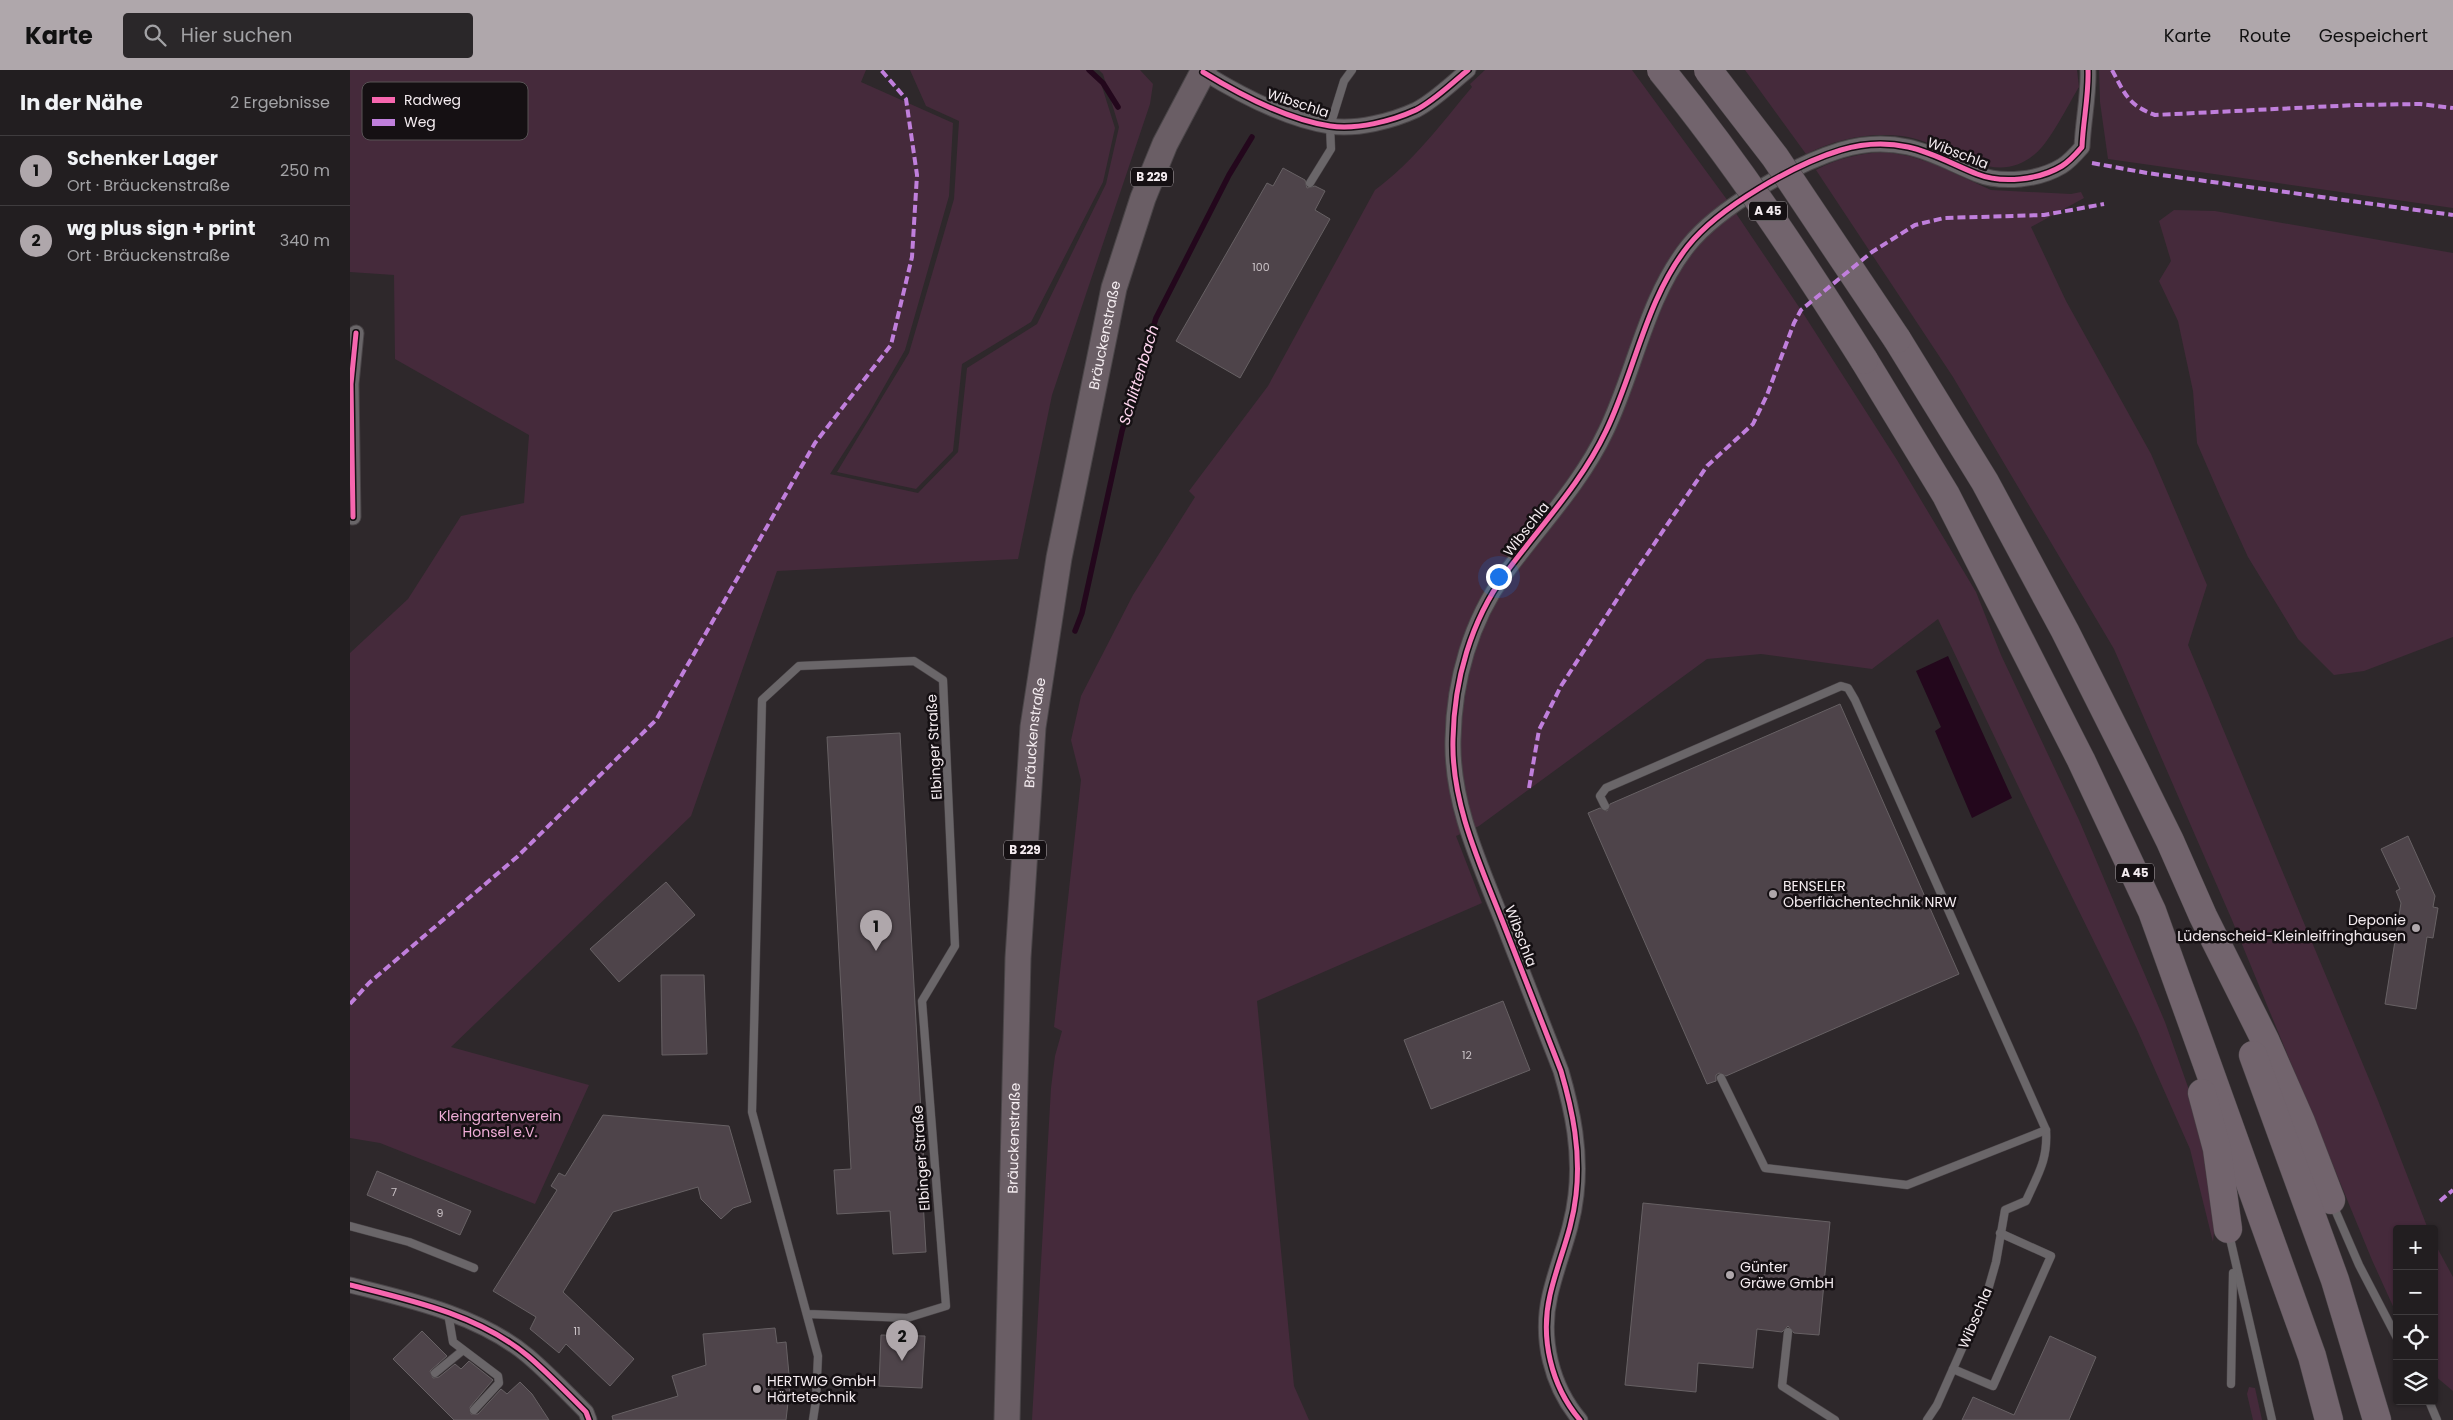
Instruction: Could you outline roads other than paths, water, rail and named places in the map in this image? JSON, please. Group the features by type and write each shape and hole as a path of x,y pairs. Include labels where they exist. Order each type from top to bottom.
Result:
{"highway":[{"name":"A 45","path":"1661,70 1712,133 1764,205 1864,360 1946,495 2111,821 2162,934 2312,1356 2329,1420"},
{"name":"A 45","path":"1708,70 1775,157 1897,339 1985,482 2065,631 2170,840 2202,916 2335,1280 2378,1420"},
{"path":"2202,916 2273,1058 2301,1122 2331,1200"},
{"path":"2162,934 2216,1149 2228,1229"}],"main road":[{"name":"Bräuckenstraße","path":"1007,1420 1018,958 1033,727 1059,558 1114,288 1147,189 1165,144 1202,71"}],"street":[{"name":"Wibschla","path":"1202,71 1236,92 1285,113 1330,126 1354,126 1387,120 1418,109 1468,70"},
{"name":"Wibschla","path":"1580,1420 1558,1383 1547,1340 1547,1316 1550,1294 1569,1234 1576,1197 1578,1169 1571,1105 1554,1054 1476,851 1455,778 1452,740 1458,685 1476,624 1504,576 1577,482 1596,449 1626,386 1665,282 1687,247 1701,232 1731,208 1810,161 1875,142 1909,147 1980,176 2000,179 2023,178 2059,168 2082,147 2084,109 2089,90 2088,70"},
{"path":"353,517 351,384 356,334"},
{"path":"350,1285 402,1298 448,1313 485,1328 527,1355 586,1412 589,1420"}],"lane":[{"path":"1310,183 1331,149 1330,126 1344,81 1352,70"},
{"name":"Elbinger Straße","path":"808,1314 907,1318 946,1306 922,1001 955,946 943,680 914,661 799,666 762,700 752,1112 818,1356 813,1420"},
{"path":"1605,806 1600,796 1606,788 1841,686 1848,688 2046,1130 1907,1185 1765,1168 1721,1078"},
{"name":"Wibschla","path":"1927,1420 1953,1369 1988,1290 1996,1262 2004,1210 2026,1201 2047,1151 2046,1130"},
{"path":"2331,1200 2359,1265 2393,1330"},
{"path":"350,1226 401,1239 474,1268"},
{"path":"2228,1229 2233,1261 2272,1420"},
{"path":"1953,1369 1993,1386 2051,1256 2000,1232"},
{"path":"2231,1384 2233,1261"},
{"path":"448,1313 453,1342 462,1350 477,1358 498,1376 499,1383 474,1410"},
{"path":"1788,1332 1782,1386 1835,1420"},
{"path":"435,1373 462,1350"},
{"path":"2431,1405 2437,1420"},
{"path":"2431,1405 2444,1420"}],"waterway":[{"path":"1089,70 1103,83 1118,107"},
{"name":"Schlittenbach","path":"1075,631 1082,613 1122,431 1156,318 1229,175 1252,137"}],"place":[{"name":"BENSELER Oberflächentechnik NRW","path":"1773,894"},
{"name":"Deponie Lüdenscheid-Kleinleifringhausen","path":"2416,928"},
{"name":"Schenker Lager","path":"876,951"},
{"name":"Günter Gräwe GmbH","path":"1730,1275"},
{"name":"wg plus sign + print","path":"902,1361"},
{"name":"HERTWIG GmbH Härtetechnik","path":"757,1389"}],"park label":[{"name":"Kleingartenverein Honsel e.V.","path":"500,1124"}]}
